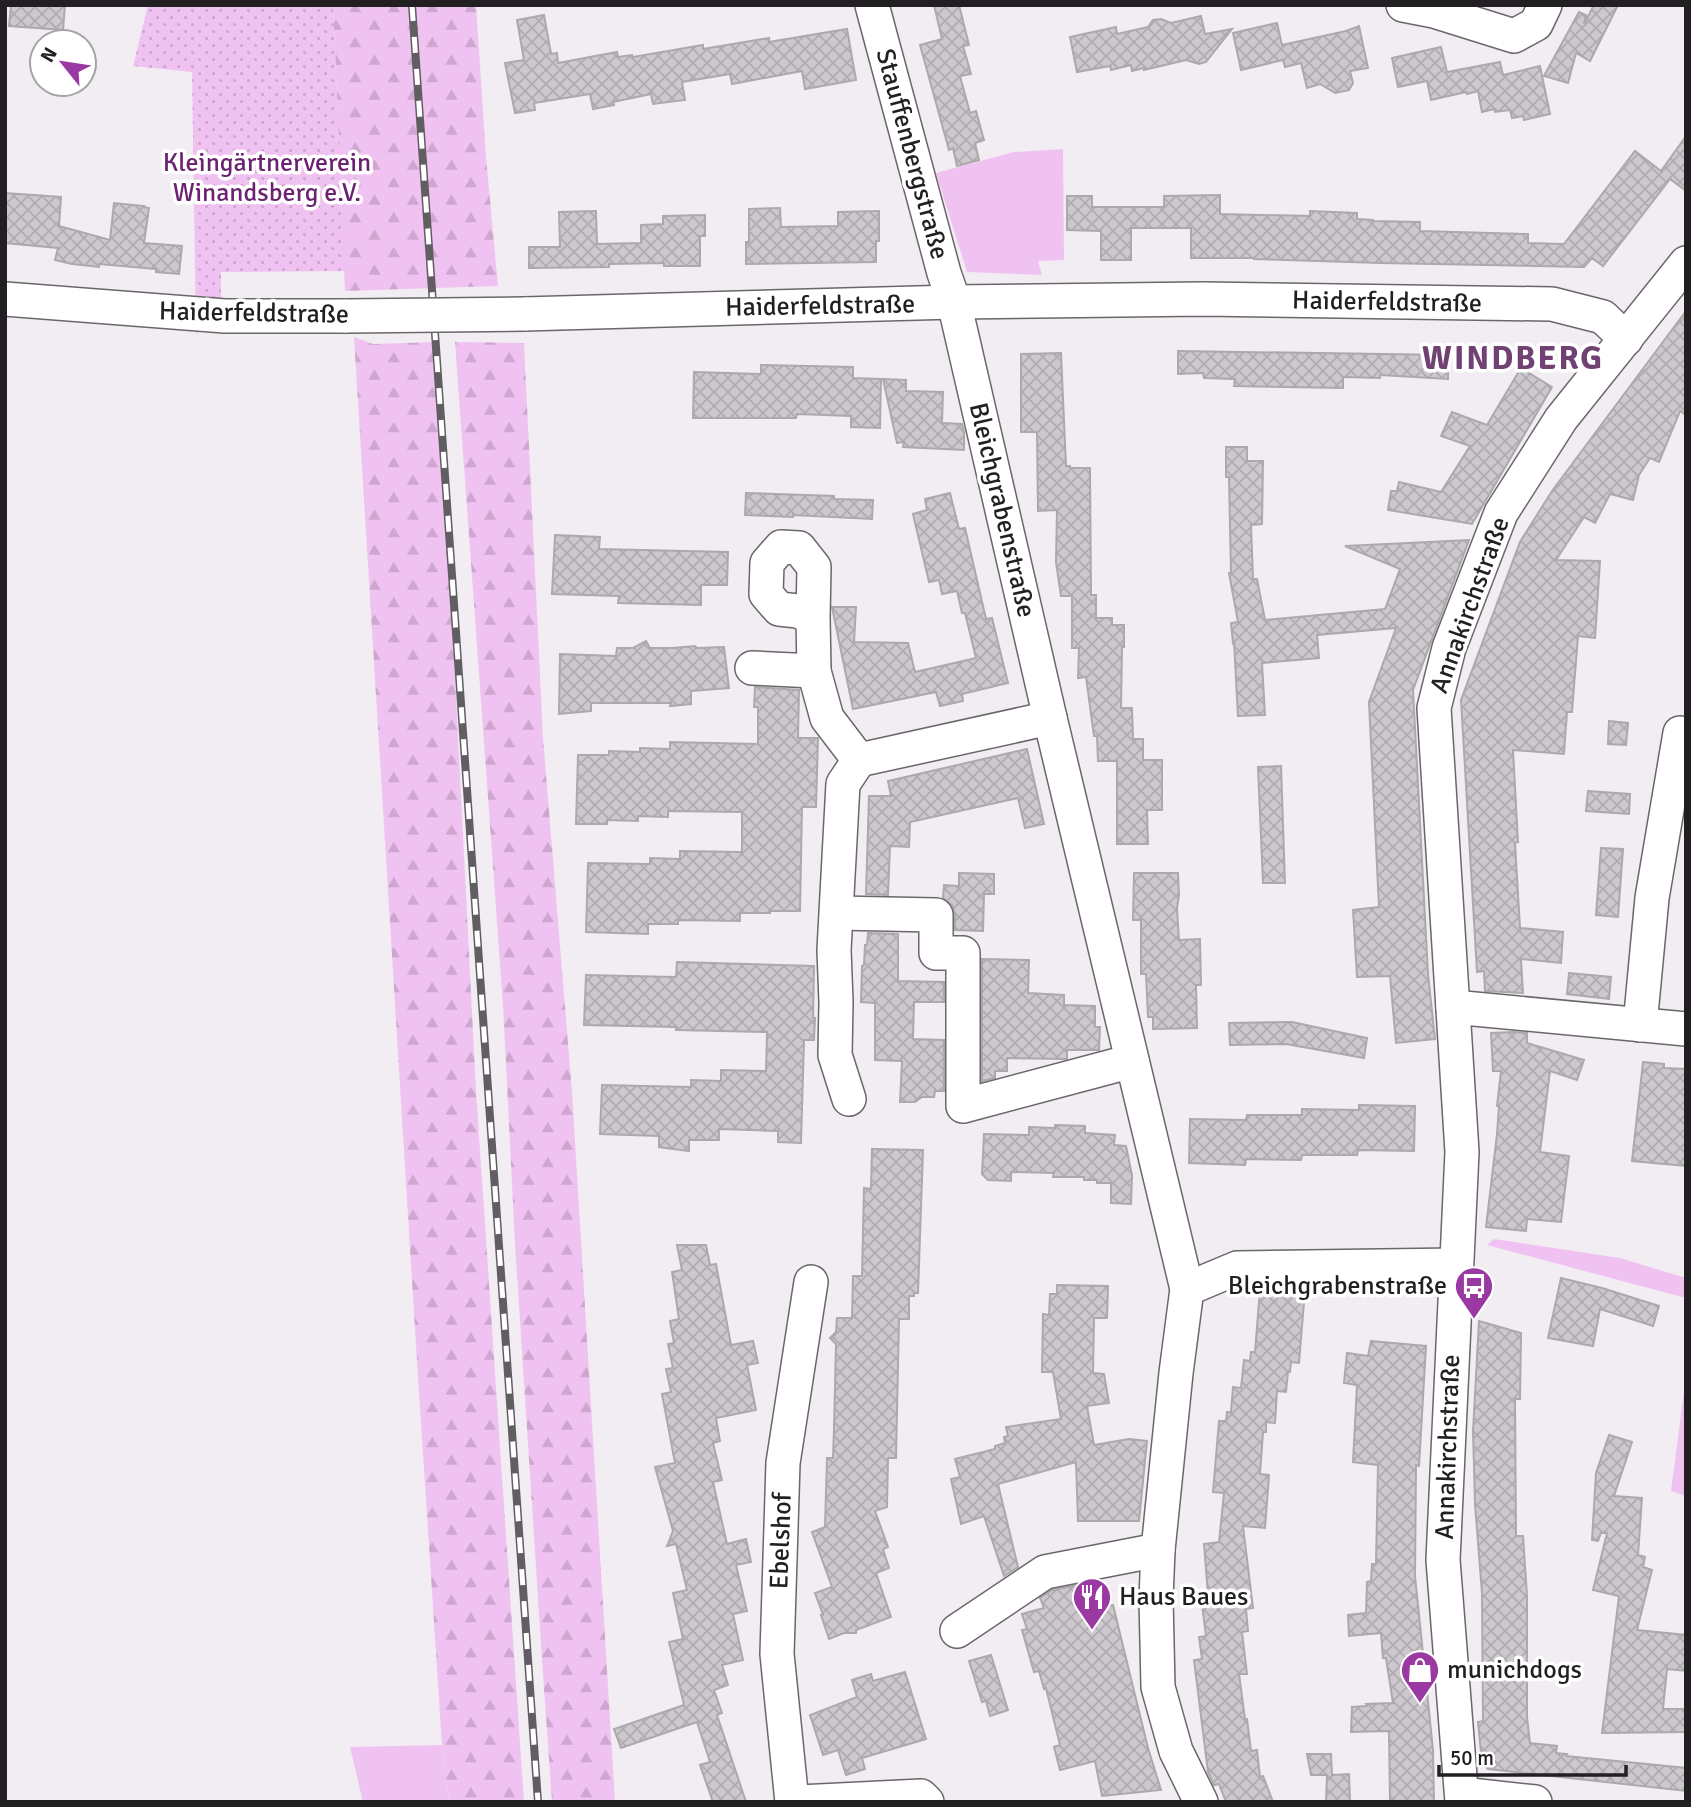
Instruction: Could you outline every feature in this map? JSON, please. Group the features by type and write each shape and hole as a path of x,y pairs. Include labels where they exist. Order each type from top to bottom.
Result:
{"street":[{"name":"Stauffenbergstraße","path":"872,5 954,302"},
{"path":"1403,5 1434,11 1514,36 1535,24 1545,5"},
{"name":"Annakirchstraße","path":"1462,1798 1443,1560 1462,1152 1434,708 1449,648 1501,513 1561,419 1686,263"},
{"name":"Haiderfeldstraße","path":"5,299 225,316 524,314 954,302 1203,299 1552,304 1603,317 1626,339"},
{"name":"Bleichgrabenstraße","path":"954,302 1050,718 1187,1289 1158,1550 1158,1687 1176,1751 1201,1802"},
{"path":"813,618 814,671 827,718 859,760"},
{"path":"752,668 814,671"},
{"path":"849,1098 835,1055 834,950 843,784 859,760 1050,718"},
{"path":"1640,1025 1652,898 1680,733"},
{"path":"836,913 936,915 936,953 963,953 963,1106 1132,1061"},
{"path":"1452,1007 1686,1029"},
{"path":"1187,1289 1237,1268 1456,1265"},
{"name":"Ebelshof","path":"792,1802 777,1654 783,1463 811,1282"},
{"path":"957,1631 1045,1572 1158,1550"},
{"path":"799,1802 921,1796 927,1802"},
{"path":"1462,1798 1535,1802"}],"green space":[{"name":"Kleingärtnerverein Winandsberg e.V.","path":"148,5 333,5 345,271 221,272 221,304 196,335 192,72 133,66"},
{"path":"333,5 476,5 498,286 345,291"},
{"path":"1063,149 1064,260 1038,261 1042,275 967,272 936,173 1014,152"},
{"path":"354,337 373,344 438,342 476,1091 524,1802 449,1802 442,1745"},
{"path":"455,342 524,343 543,738 572,1092 615,1802 552,1802 515,1244 503,1005"},
{"path":"1494,1239 1620,1258 1686,1278 1686,1298 1487,1245"},
{"path":"1686,1376 1686,1496 1671,1491"},
{"path":"442,1745 449,1802 363,1802 350,1747"}],"building":[{"path":"11,5 65,5 63,28 9,26"},
{"path":"934,5 959,5 969,45 963,46 971,74 960,76 970,113 976,111 984,140 975,143 979,160 957,166 953,148 949,150 920,45 942,39"},
{"path":"1594,5 1618,5 1590,61 1576,53 1568,83 1544,76 1579,12 1586,15 1584,24"},
{"path":"544,15 551,54 557,53 558,63 617,52 618,57 633,57 703,45 703,49 769,38 769,42 847,29 856,80 805,89 802,71 732,84 730,74 682,82 685,100 653,104 651,94 593,109 590,94 534,103 535,110 515,113 505,63 524,60 517,20"},
{"path":"1201,16 1205,34 1232,29 1206,62 1199,64 1186,60 1144,70 1132,71 1131,65 1111,70 1110,66 1077,72 1070,37 1116,27 1117,34 1148,27 1153,20 1161,19 1171,23"},
{"path":"1277,23 1282,45 1359,26 1368,68 1350,71 1353,83 1349,90 1335,93 1320,84 1307,88 1301,63 1285,67 1283,60 1241,70 1233,33"},
{"path":"1441,47 1447,72 1500,62 1503,75 1540,66 1550,114 1524,120 1523,116 1512,118 1510,110 1495,112 1494,109 1482,112 1478,91 1431,100 1427,81 1398,87 1392,58"},
{"path":"1686,136 1686,191 1670,179 1603,266 1592,258 1584,267 1191,258 1191,228 1131,228 1131,260 1101,260 1101,231 1067,230 1067,196 1092,196 1092,207 1164,207 1164,196 1220,195 1220,214 1310,216 1310,211 1357,213 1357,219 1420,222 1420,231 1528,234 1528,243 1564,244 1635,151 1661,171"},
{"path":"5,193 61,197 59,226 110,240 114,203 149,208 144,243 182,246 179,274 156,272 156,269 72,264 55,260 58,248 5,243"},
{"path":"780,208 781,227 838,226 838,212 879,211 876,262 746,264 749,209"},
{"path":"596,211 597,244 641,243 641,225 663,224 663,216 705,215 705,236 700,236 700,266 664,266 664,263 529,268 529,247 560,247 559,212"},
{"path":"1686,311 1686,415 1680,411 1659,462 1650,458 1639,475 1633,500 1610,494 1595,523 1584,517 1556,560 1600,561 1595,638 1578,636 1572,712 1567,712 1564,754 1513,750 1520,928 1563,932 1561,963 1521,959 1523,993 1485,991 1484,971 1477,972 1461,700 1520,542 1552,491"},
{"path":"1178,351 1448,355 1448,379 1380,375 1380,378 1343,377 1343,388 1234,386 1235,379 1204,378 1203,373 1178,374"},
{"path":"1061,353 1066,466 1090,468 1091,595 1096,595 1096,618 1112,618 1112,625 1124,625 1121,708 1132,708 1133,739 1143,739 1143,760 1162,760 1162,810 1147,810 1148,844 1117,844 1117,761 1098,761 1097,736 1094,736 1086,677 1078,678 1079,648 1072,648 1072,596 1061,596 1056,562 1057,510 1038,511 1037,432 1021,432 1021,354"},
{"path":"761,365 853,367 853,378 881,379 880,428 851,427 851,416 797,414 796,418 693,418 694,372 761,374"},
{"path":"1521,368 1552,387 1472,524 1388,510 1391,491 1397,491 1399,482 1441,492 1470,446 1441,436 1452,412 1487,425"},
{"path":"883,379 906,380 906,391 943,392 942,423 962,424 964,450 903,447 904,442 897,443"},
{"path":"1226,447 1247,447 1247,461 1263,461 1262,524 1251,525 1253,579 1257,579 1265,620 1385,609 1400,569 1345,546 1469,540 1413,690 1428,974 1435,1039 1396,1043 1390,976 1357,977 1353,910 1379,907 1369,702 1396,628 1317,635 1319,658 1262,663 1265,715 1238,716 1231,623 1238,622 1229,573 1229,477 1226,477"},
{"path":"746,493 873,500 872,519 745,515"},
{"path":"950,493 959,529 965,528 986,619 992,618 1008,683 962,694 963,701 940,706 936,692 853,709 832,607 856,607 854,642 908,643 915,672 976,658 957,591 942,594 939,580 929,582 913,514 927,510 925,499"},
{"path":"555,535 600,537 599,549 728,552 727,585 701,585 701,605 618,603 619,596 552,594"},
{"path":"646,641 650,648 724,647 729,688 691,691 691,704 670,706 671,703 591,703 591,711 559,714 560,654 616,656 617,648 633,648"},
{"path":"755,687 799,690 798,738 818,738 816,807 802,807 800,911 740,913 740,921 678,920 678,924 648,924 648,934 586,932 588,863 650,864 650,858 680,859 680,851 742,852 742,812 668,811 668,817 638,816 638,821 607,820 607,824 576,824 578,755 609,755 609,751 640,752 640,748 670,749 670,742 758,744"},
{"path":"1609,721 1628,723 1626,745 1608,744"},
{"path":"1027,749 1044,824 1025,828 1018,798 910,822 909,847 890,846 888,895 866,894 869,796 891,796 888,781"},
{"path":"1281,766 1285,883 1263,883 1258,767"},
{"path":"1588,791 1630,794 1629,814 1586,811"},
{"path":"1601,848 1623,849 1618,917 1596,915"},
{"path":"959,873 994,874 994,894 984,894 983,931 955,930 952,905 943,898 944,885 959,886"},
{"path":"1134,873 1178,873 1179,940 1200,939 1201,985 1196,985 1197,1028 1153,1029 1153,1017 1148,1017 1146,974 1141,974 1141,920 1133,920"},
{"path":"868,933 898,934 898,981 944,982 944,1002 914,1002 913,1039 944,1040 944,1091 935,1091 934,1097 922,1097 915,1102 900,1102 902,1061 875,1060 875,1003 861,1002 862,966"},
{"path":"982,959 1029,960 1028,993 1064,995 1064,1005 1095,1006 1095,1027 1100,1027 1099,1050 1067,1050 1067,1059 1007,1058 1007,1071 995,1071 995,1078 982,1081"},
{"path":"677,962 814,966 814,1040 804,1040 801,1143 778,1142 778,1131 719,1129 719,1140 689,1140 689,1151 659,1147 659,1136 600,1134 602,1085 691,1087 691,1080 721,1081 721,1070 766,1071 767,1032 584,1025 586,975 676,977"},
{"path":"1569,973 1611,977 1609,999 1567,994"},
{"path":"1292,1022 1367,1038 1364,1058 1286,1044 1230,1045 1229,1023"},
{"path":"1491,1033 1527,1033 1527,1043 1584,1060 1577,1080 1550,1071 1540,1152 1569,1156 1561,1222 1527,1219 1526,1231 1486,1227 1501,1071 1493,1071"},
{"path":"1643,1062 1664,1064 1664,1068 1686,1069 1686,1166 1632,1161"},
{"path":"1359,1105 1415,1106 1414,1151 1358,1150 1357,1155 1302,1155 1301,1160 1246,1159 1245,1165 1189,1163 1190,1119 1246,1120 1247,1115 1302,1115 1302,1109 1359,1110"},
{"path":"1055,1125 1085,1126 1085,1133 1115,1135 1114,1145 1126,1146 1132,1175 1131,1204 1111,1203 1111,1183 1097,1183 1097,1180 1084,1180 1084,1177 1053,1177 1054,1173 1011,1172 1011,1181 988,1180 982,1174 984,1134 1029,1135 1029,1127 1055,1128"},
{"path":"872,1149 923,1150 918,1293 909,1296 909,1319 899,1319 896,1458 888,1458 887,1507 875,1511 888,1547 883,1549 889,1568 876,1573 891,1617 856,1630 856,1633 844,1633 829,1639 815,1593 832,1587 812,1532 825,1527 827,1458 833,1458 836,1344 830,1338 836,1332 837,1318 852,1318 853,1276 862,1276 864,1188 871,1189"},
{"path":"677,1245 706,1245 710,1265 716,1264 731,1345 753,1341 758,1363 747,1365 756,1410 716,1418 720,1441 713,1443 722,1480 713,1482 727,1544 746,1539 751,1562 736,1565 747,1611 733,1614 743,1660 722,1665 728,1685 714,1690 722,1713 717,1715 746,1802 713,1802 700,1765 710,1762 697,1722 621,1748 614,1729 684,1705 669,1642 683,1639 673,1593 687,1590 676,1544 667,1546 673,1531 655,1467 675,1463 662,1394 671,1392 666,1369 673,1368 668,1344 674,1343 670,1321 679,1319 672,1272 682,1270"},
{"path":"1561,1278 1659,1306 1653,1326 1600,1309 1593,1346 1548,1338"},
{"path":"1057,1285 1108,1286 1107,1318 1094,1318 1093,1373 1104,1374 1109,1403 1087,1406 1094,1445 1129,1439 1147,1441 1139,1521 1078,1521 1076,1462 998,1484 1018,1567 1004,1576 984,1516 961,1524 951,1479 960,1477 955,1459 995,1449 995,1446 1005,1443 1004,1437 1008,1436 1006,1427 1061,1419 1053,1372 1042,1372 1043,1314 1049,1315 1050,1294 1057,1294"},
{"path":"1260,1289 1305,1290 1299,1363 1291,1362 1286,1392 1277,1391 1275,1423 1266,1422 1266,1432 1263,1432 1260,1474 1269,1475 1265,1528 1243,1526 1253,1608 1246,1609 1248,1631 1242,1632 1247,1674 1239,1674 1251,1751 1257,1750 1260,1777 1263,1776 1273,1802 1226,1802 1219,1784 1214,1785 1208,1772 1194,1660 1202,1659 1199,1637 1206,1636 1201,1596 1208,1595 1204,1544 1219,1542 1224,1493 1213,1492 1219,1421 1226,1421 1227,1412 1231,1412 1233,1387 1241,1388 1244,1360 1250,1361 1251,1352 1255,1352"},
{"path":"1479,1321 1521,1333 1520,1399 1515,1399 1516,1536 1523,1536 1527,1596 1527,1717 1530,1743 1557,1746 1556,1753 1567,1754 1566,1756 1686,1768 1686,1791 1488,1769 1482,1763 1478,1722 1483,1721 1482,1593 1473,1431"},
{"path":"1371,1341 1426,1346 1419,1466 1416,1465 1415,1576 1433,1750 1434,1802 1390,1802 1389,1731 1351,1732 1352,1707 1393,1703 1386,1658 1383,1658 1381,1633 1349,1636 1348,1615 1366,1613 1367,1582 1371,1581 1372,1564 1376,1564 1378,1465 1353,1462 1357,1385 1344,1383 1347,1353 1368,1356"},
{"path":"1609,1435 1632,1442 1614,1496 1642,1498 1638,1555 1645,1557 1643,1567 1652,1570 1637,1630 1686,1635 1686,1671 1667,1669 1663,1709 1686,1709 1686,1732 1602,1733 1619,1596 1593,1590 1607,1533 1601,1533 1598,1541 1592,1540 1596,1473"},
{"path":"1089,1583 1098,1609 1113,1605 1161,1790 1102,1796 1095,1761 1060,1770 1054,1747 1060,1745 1046,1688 1044,1689 1039,1671 1034,1672 1022,1630 1027,1629 1022,1614 1044,1608 1040,1598 1052,1590"},
{"path":"991,1655 1008,1710 990,1716 986,1701 982,1702 969,1661"},
{"path":"905,1672 926,1739 862,1758 865,1769 846,1775 838,1750 823,1755 810,1715 857,1697 852,1680 871,1674 873,1681"},
{"path":"1307,1754 1331,1754 1332,1775 1349,1774 1350,1802 1326,1802 1327,1775 1311,1775"}],"railway":[{"path":"412,5 538,1802"}],"place":[{"name":"Bleichgrabenstraße","path":"1474,1320"},
{"name":"Haus Baues","path":"1092,1631"},
{"name":"munichdogs","path":"1420,1704"}],"district":[{"name":"WINDBERG","path":"1513,358"}]}
